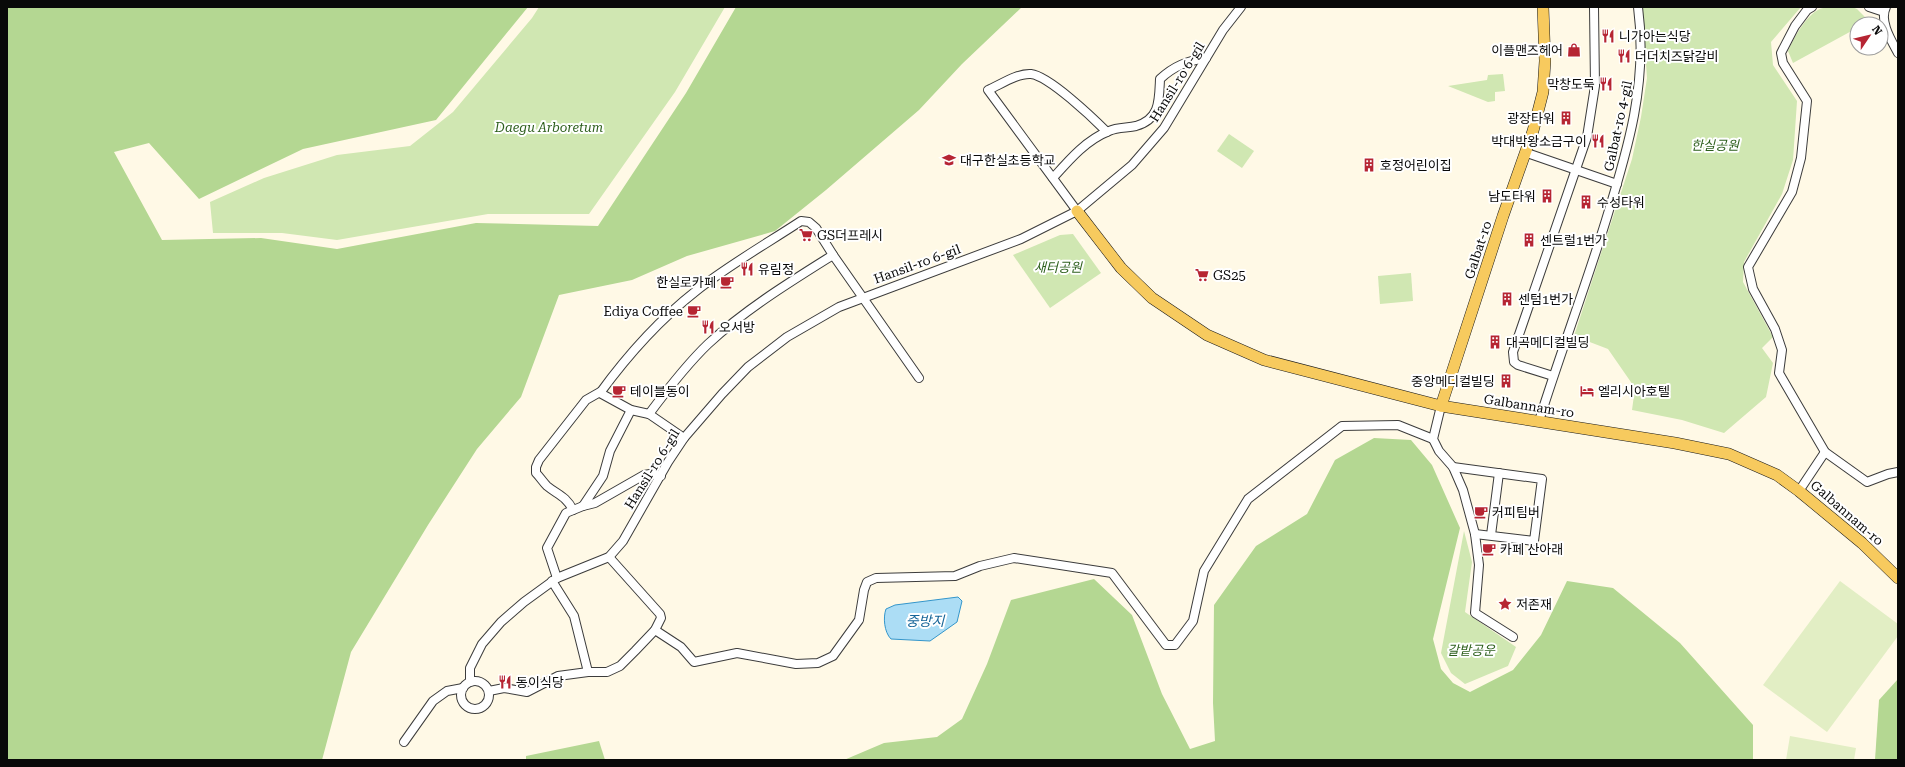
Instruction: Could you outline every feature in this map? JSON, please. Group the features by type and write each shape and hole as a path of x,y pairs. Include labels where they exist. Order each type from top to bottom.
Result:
{"main road":[{"name":"Galbat-ro","path":"1441,406 1503,216 1526,153 1542,92 1545,61 1542,7"},
{"name":"Galbannam-ro","path":"1077,211 1121,268 1152,298 1207,335 1264,360 1441,406 1675,443 1729,454 1777,475 1799,491 1862,543 1898,578"}],"street":[{"name":"Hansil-ro 6-gil","path":"470,682 470,668 482,644 501,622 524,602 555,580 609,557 623,541 684,438 738,376 787,337 821,316 863,297 1021,239 1077,211 1132,165 1164,128 1223,30 1242,7"},
{"path":"1553,376 1518,365 1514,362 1513,352 1576,170 1588,130 1595,86 1594,7"},
{"name":"Galbat-ro 4-gil","path":"1526,153 1617,184 1630,137 1640,84 1638,7"},
{"path":"1812,7 1807,10 1795,26 1781,53 1783,63 1807,101 1801,158 1792,192 1748,268 1752,289 1775,329 1782,350 1779,373 1825,452 1867,482 1898,472"},
{"path":"1869,7 1885,9 1885,24 1898,53"},
{"path":"1053,178 1086,144 1107,132 1136,126 1147,121 1158,110 1160,79 1170,70 1188,61 1206,58"},
{"path":"1077,211 988,90 1020,76 1031,74 1042,78 1067,96 1107,132"},
{"path":"1156,112 1170,118"},
{"path":"1539,422 1617,184"},
{"path":"573,510 570,504 558,492 548,486 536,473 536,467 539,460 586,400 600,392 622,364 645,339 697,290 801,221 809,222 816,228 833,256 919,378"},
{"path":"648,414 679,375 708,344 729,326 780,288 833,256"},
{"path":"600,392 631,410 648,414 684,438"},
{"path":"1441,406 1433,439 1439,451 1453,467 1463,490 1475,534 1479,565 1475,613 1513,637"},
{"path":"583,506 603,476 610,451 631,410"},
{"path":"654,630 681,647 694,662 737,653 796,664 818,663 833,656 859,620 864,590 867,582 876,578 955,576 980,566 1014,558 1112,573 1166,645 1175,645 1193,621 1204,571 1248,499 1342,426 1398,425 1433,439"},
{"path":"1799,491 1825,452"},
{"path":"1453,467 1542,479 1534,541 1475,534"},
{"path":"1491,535 1499,473"},
{"path":"588,672 574,616 555,580 547,548 566,513 595,503 644,475 650,474 661,476"},
{"path":"489,691 504,688 526,692 558,676 588,672 607,672 620,666 654,630 661,618 660,614 609,557"},
{"path":"404,742 433,701 446,691 463,688 470,682 479,681 483,683 489,691 486,704 474,708 466,705 462,697 463,688"}],"green space":[{"path":"7,7 528,7 436,120 303,149 199,199 149,143 114,152 162,240 261,238 337,249 476,223 598,226 686,93 736,7 1022,7 962,64 919,110 826,190 775,231 687,256 632,280 559,295 521,397 477,449 428,525 351,652 322,760 7,760"},
{"name":"Daegu Arboretum","path":"539,7 725,7 675,92 589,214 488,214 337,240 282,233 213,233 210,202 264,178 337,155 410,146 453,112 532,18"},
{"name":"한실공원","path":"1642,7 1801,7 1771,42 1773,65 1797,101 1793,160 1782,194 1744,262 1743,282 1773,337 1762,348 1773,363 1766,397 1724,433 1682,420 1632,410 1635,388 1608,349 1574,336 1632,159 1641,117 1647,78"},
{"path":"1834,7 1852,7 1857,9 1864,16 1849,16 1849,32 1793,63 1788,51 1807,19 1817,10"},
{"path":"1503,74 1505,91 1495,92 1495,101 1488,102 1448,86 1487,80 1488,75"},
{"path":"1229,134 1254,151 1242,168 1217,151"},
{"name":"새터공원","path":"1073,234 1101,273 1050,308 1013,255 1060,235"},
{"path":"1411,273 1413,301 1380,304 1378,276"},
{"path":"1374,438 1411,440 1432,465 1460,528 1433,639 1441,669 1453,683 1470,692 1513,670 1541,635 1567,581 1613,588 1680,643 1753,725 1753,760 844,760 884,743 937,737 962,719 987,664 1011,600 1094,579 1132,615 1162,694 1190,749 1215,741 1213,703 1214,605 1256,546 1307,514 1335,460"},
{"name":"갈밭공운","path":"1464,531 1472,562 1465,612 1516,647 1508,666 1465,684 1451,673 1441,653"},
{"path":"1840,581 1898,624 1898,636 1827,732 1763,685"},
{"path":"1898,679 1898,760 1875,760 1879,700"},
{"path":"1790,736 1856,748 1854,760 1786,760"},
{"path":"599,741 605,760 526,760 526,756"}],"water":[{"name":"중방지","path":"958,597 962,601 957,622 930,641 891,639 889,636 885,624 886,609 895,605"}],"place":[{"name":"니가아는식당","path":"1608,36"},
{"name":"이플맨즈헤어","path":"1574,50"},
{"name":"더더치즈닭갈비","path":"1624,56"},
{"name":"막창도둑","path":"1606,84"},
{"name":"광장타워","path":"1566,118"},
{"name":"박대박왕소금구이","path":"1598,141"},
{"name":"대구한실초등학교","path":"949,160"},
{"name":"호정어린이집","path":"1369,165"},
{"name":"남도타워","path":"1547,196"},
{"name":"수성타워","path":"1586,202"},
{"name":"GS더프레시","path":"806,235"},
{"name":"센트럴1번가","path":"1529,240"},
{"name":"유림정","path":"747,269"},
{"name":"GS25","path":"1202,275"},
{"name":"한실로카페","path":"727,282"},
{"name":"센텀1번가","path":"1507,299"},
{"name":"Ediya Coffee","path":"694,311"},
{"name":"오서방","path":"708,327"},
{"name":"대곡메디컬빌딩","path":"1495,342"},
{"name":"중앙메디컬빌딩","path":"1506,381"},
{"name":"테이블동이","path":"619,391"},
{"name":"엘리시아호텔","path":"1587,391"},
{"name":"커피팀버","path":"1481,512"},
{"name":"카페 산아래","path":"1489,549"},
{"name":"저존재","path":"1505,604"},
{"name":"동이식당","path":"505,682"}]}
